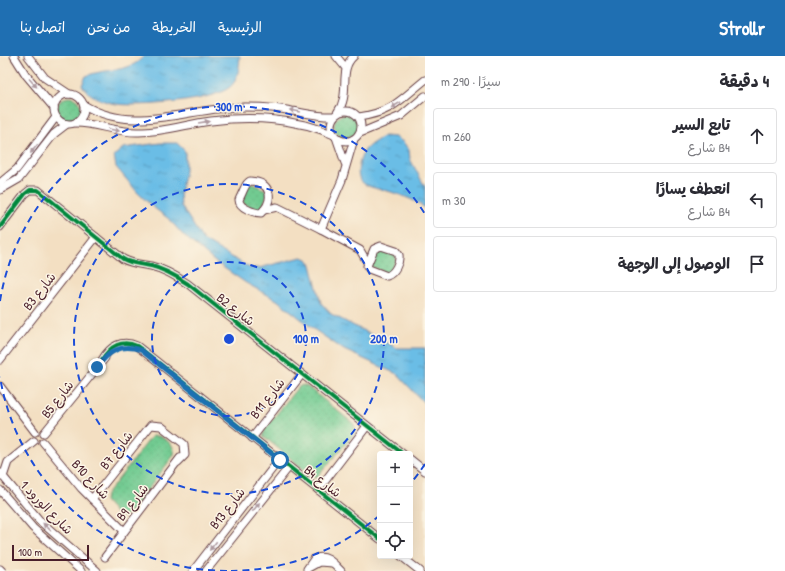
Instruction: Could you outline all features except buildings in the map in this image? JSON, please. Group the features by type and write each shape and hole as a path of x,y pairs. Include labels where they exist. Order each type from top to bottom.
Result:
{"street":[{"path":"14,56 26,75 54,108 56,117 67,124"},
{"path":"28,56 44,78 69,94 78,97 84,105 93,110 116,118 140,120 164,118 205,110 246,106 282,109 316,116 336,114 345,110 354,112"},
{"path":"336,56 345,67 345,96 331,123 345,165"},
{"path":"345,67 354,56"},
{"path":"359,117 383,112 393,107 425,80"},
{"path":"54,108 59,98 69,94"},
{"path":"345,96 354,112 359,117 362,128 360,133"},
{"path":"321,229 339,187 354,139 360,133 401,116 425,96"},
{"path":"76,123 82,117 84,105"},
{"path":"178,115 181,127"},
{"path":"0,183 17,169 56,117"},
{"path":"164,118 165,130"},
{"path":"0,190 19,179 54,134 67,124 84,123 124,131 138,132 165,130 212,121 259,119 301,124 335,136 342,141 354,139"},
{"path":"277,207 257,213 242,206 240,200 247,182 250,180 267,187 277,207 360,250 367,262 368,268 383,276 390,276 399,260 398,253 381,246 374,249 360,250"},
{"name":"B2 شارع","path":"0,227 25,194 33,189 38,190 128,261 157,268 181,279 399,451"},
{"path":"264,210 270,195"},
{"name":"B3 شارع","path":"0,360 96,237"},
{"path":"367,262 374,249"},
{"name":"B4 شارع","path":"102,360 112,347 122,343 133,344 377,537"},
{"name":"B5 شارع","path":"44,433 102,360"},
{"name":"B11 شارع","path":"252,438 302,374"},
{"path":"0,386 35,432"},
{"name":"B7 شارع","path":"92,500 148,427 154,424 161,426 175,438"},
{"path":"318,490 367,426"},
{"path":"34,441 38,443 42,442 45,438 44,433 40,431 35,432"},
{"path":"34,441 32,436 35,432"},
{"name":"B9 شارع","path":"105,557 178,462 181,451 175,438"},
{"path":"1,475 8,462 34,441"},
{"name":"B10 شارع","path":"42,442 66,472 124,531"},
{"name":"B13 شارع","path":"193,571 280,460"},
{"path":"0,463 8,462"},
{"path":"413,462 425,471"},
{"name":"B13 شارع","path":"206,571 288,467"},
{"name":"شارع الورود 1","path":"1,475 40,521 98,571"},
{"name":"شارع الورود 1","path":"0,490 33,528 81,571"},
{"path":"307,570 311,561 318,557 325,557 342,571"},
{"path":"405,559 420,571"}],"green space":[{"path":"69,97 74,98 80,104 80,114 74,120 69,121 64,120 58,114 57,109 58,104 64,98"},
{"path":"346,114 351,115 357,121 357,131 351,137 346,138 341,137 335,131 334,126 335,121 341,115"},
{"path":"251,183 266,190 268,193 262,208 259,210 244,204 242,199 248,185"},
{"path":"378,248 396,255 396,260 389,274 370,266"},
{"path":"302,385 308,387 354,424 356,431 317,477 312,476 263,436 265,429 297,388"},
{"path":"152,436 159,436 168,441 174,449 174,455 133,509 126,516 118,516 105,501 106,495"}],"water":[{"path":"144,56 240,56 237,77 230,87 221,92 192,100 141,105 116,104 97,98 88,92 82,85 86,76 94,73 124,68 138,62"},
{"path":"384,136 395,137 403,142 409,150 410,159 425,187 425,208 406,197 369,186 363,183 360,179 358,173 359,165 365,150"},
{"path":"160,143 177,143 185,151 185,171 180,193 181,206 203,240 250,268 259,268 302,257 307,259 311,265 321,303 331,314 397,348 425,348 425,404 397,374 344,350 315,330 277,300 246,283 214,261 183,235 169,219 138,193 116,167 114,156 123,148"}],"cycle path":[{"path":"0,227 25,194 30,190 38,190 126,261 161,269 188,284 399,451"},
{"path":"102,360 105,355 117,345 126,343 137,346 377,537"}],"route":[{"path":"97,367 110,352 120,347 125,346 141,350 280,460"}]}
